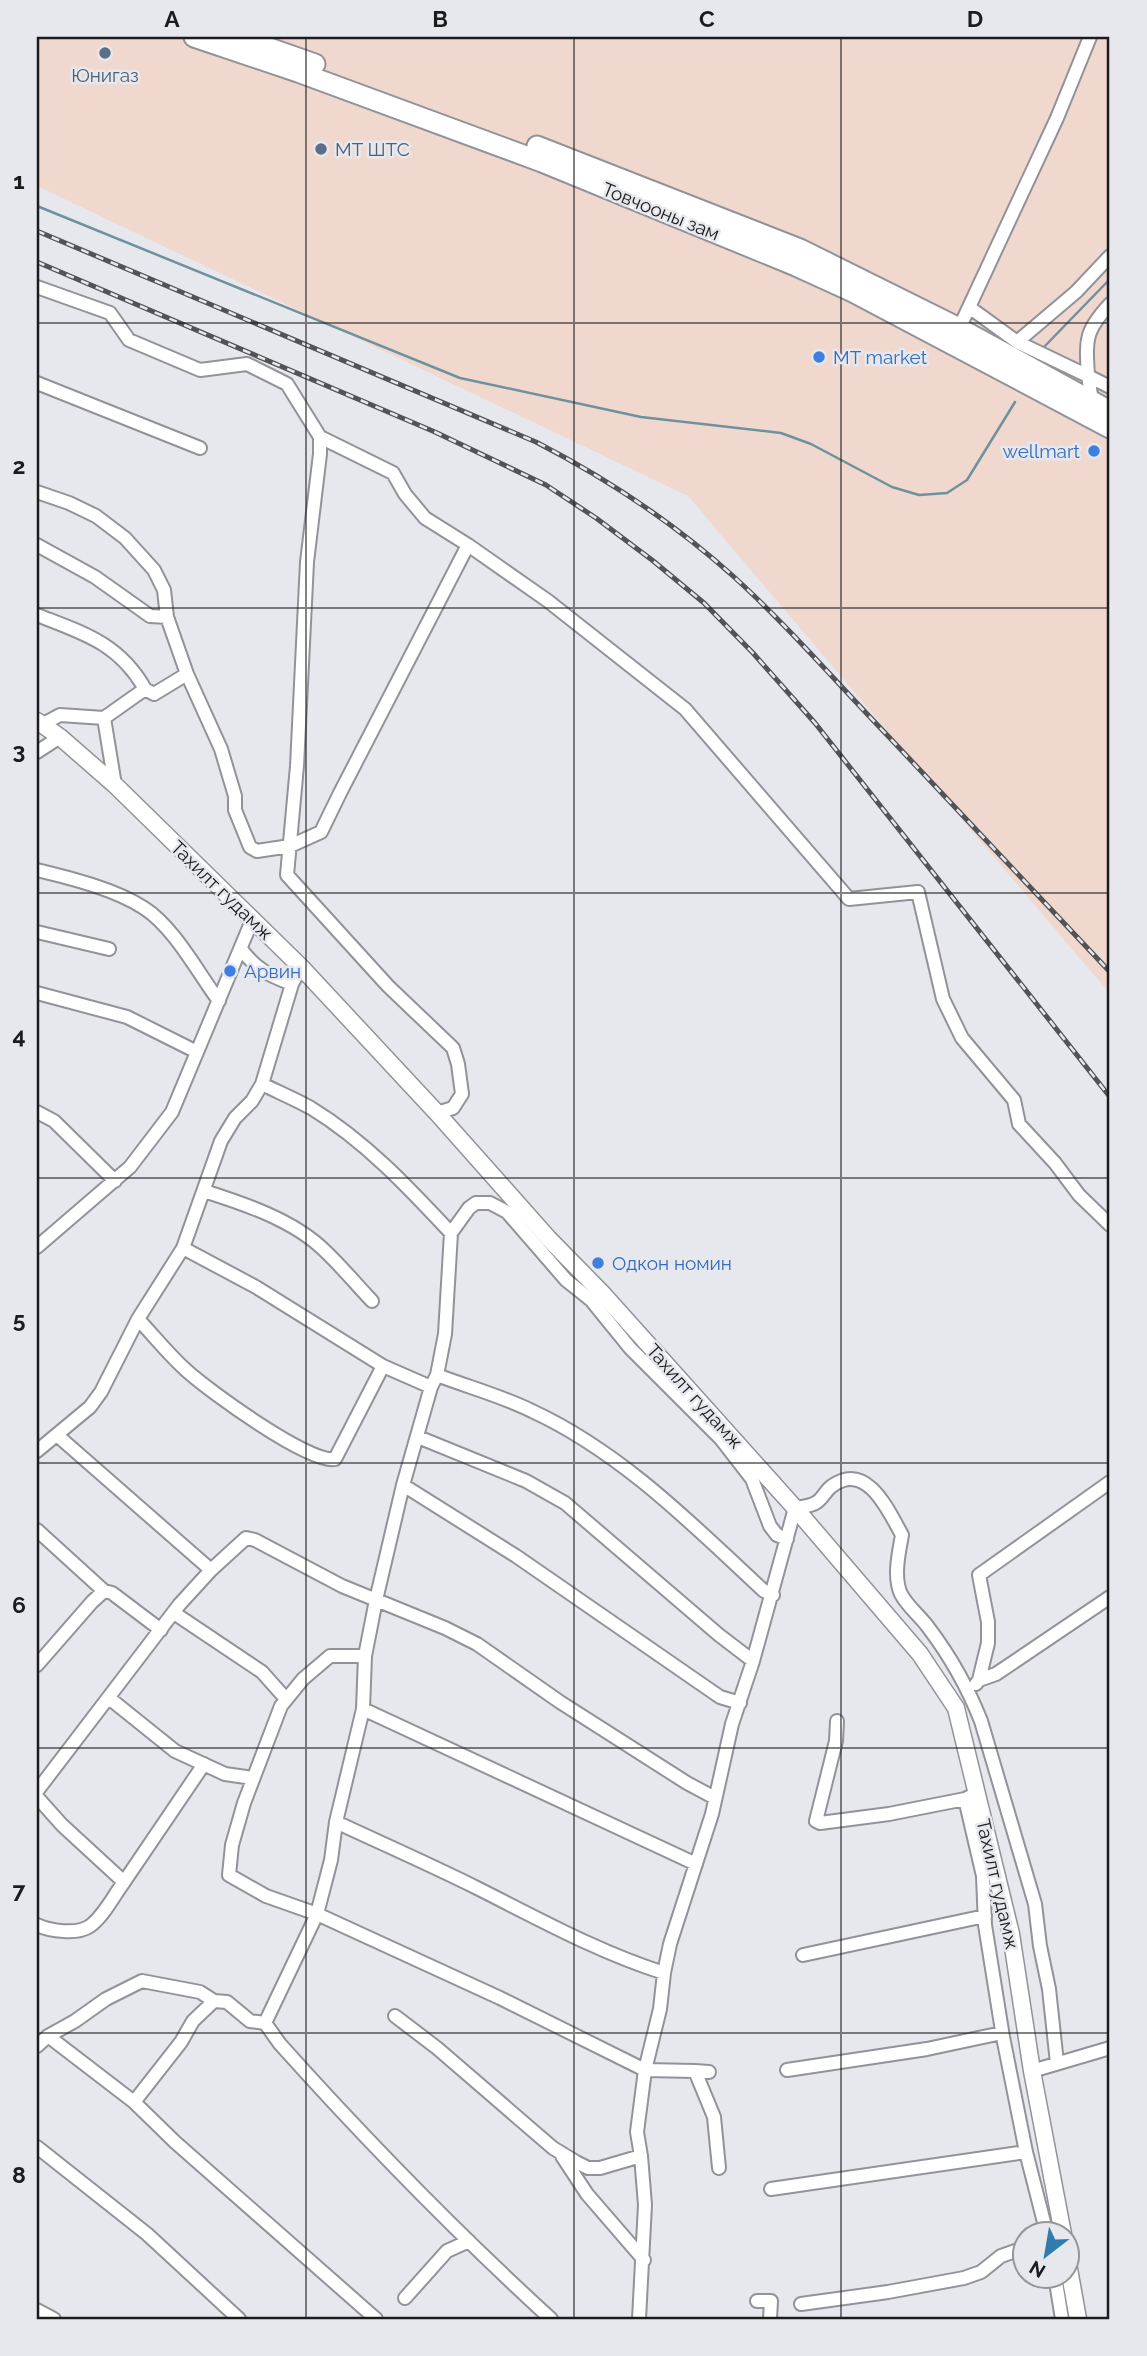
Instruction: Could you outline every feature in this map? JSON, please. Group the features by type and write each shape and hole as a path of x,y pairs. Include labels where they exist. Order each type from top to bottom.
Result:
{"highway":[{"name":"Товчооны зам","path":"194,37 385,103 596,184 955,336 1110,411"},
{"name":"Товчооны зам","path":"237,37 390,91 800,249 955,336 1110,428"}],"main road":[{"name":"Тахилт гудамж","path":"40,722 115,785 301,967 437,1113 522,1218 795,1508 920,1654 956,1708 971,1796 1012,1934 1032,2071 1060,2220"},
{"path":"1073,2290 1078,2319"}],"street":[{"path":"955,336 1057,118 1090,37"},
{"path":"1017,342 1076,292 1110,256"},
{"path":"37,287 110,313 129,340 200,370 247,364 287,384 320,437 393,473 405,494 425,518 548,601 685,709 849,899 918,892 943,999 962,1038 1014,1100 1019,1124 1055,1163 1079,1195 1110,1225"},
{"path":"1092,401 1086,338 1110,304"},
{"path":"970,307 1017,342 1110,387"},
{"path":"37,383 200,448"},
{"path":"320,437 307,562 297,766 287,875 388,986 453,1048 462,1094 453,1108 437,1113"},
{"path":"37,492 96,516 125,538 154,570 164,590 167,617 187,674 221,749 235,796 235,810 250,846 257,851 290,846 321,832 468,545"},
{"path":"37,545 95,577 149,616 167,617"},
{"path":"37,615 100,640 134,670 145,689 154,694 187,674"},
{"path":"40,722 61,715 104,718 145,689"},
{"path":"104,718 115,785"},
{"path":"37,752 60,737"},
{"path":"37,870 116,894 145,909 169,931 219,1002"},
{"path":"37,1247 130,1167 172,1112 253,918"},
{"path":"37,932 109,949"},
{"path":"241,949 253,965 292,984"},
{"path":"37,1451 90,1407 101,1392 138,1319 183,1248 221,1140 262,1084 292,984 301,967"},
{"path":"37,993 127,1017 197,1052"},
{"path":"262,1084 310,1107 354,1138 387,1166 451,1233"},
{"path":"37,1112 54,1121 115,1181"},
{"path":"204,1191 229,1198 286,1223 307,1236 324,1250 372,1301"},
{"path":"265,2023 317,1914 331,1860 336,1822 363,1709 365,1657 376,1600 403,1485 445,1334 451,1233 469,1208 476,1203 490,1203 522,1218"},
{"path":"183,1248 256,1287 383,1366 532,1410 597,1448 673,1507 764,1591 773,1595"},
{"path":"597,1297 638,1357 721,1439 752,1479 770,1526 777,1535 787,1539"},
{"path":"138,1319 187,1371 219,1395 291,1444 327,1460 334,1459 383,1366"},
{"path":"58,1436 211,1570"},
{"path":"418,1437 526,1481 565,1503 753,1661"},
{"path":"639,2319 645,2205 637,2132 645,2070 660,2009 670,1944 715,1798 732,1724 773,1595 795,1508 816,1504 830,1487 846,1478 863,1480 874,1491 902,1535 898,1578 901,1593 929,1628 970,1692 981,1721 1035,1904 1049,1989 1057,2063"},
{"path":"970,1692 979,1680 988,1643 988,1622 979,1575 1110,1482"},
{"path":"403,1485 516,1556 720,1696 740,1703"},
{"path":"37,1530 104,1591 112,1593 161,1630"},
{"path":"37,1791 174,1613 211,1570 246,1538 255,1540 342,1586 477,1644 560,1702 715,1798"},
{"path":"37,1665 104,1591"},
{"path":"979,1680 996,1674 1110,1597"},
{"path":"174,1613 262,1672 286,1699"},
{"path":"365,1657 330,1656 303,1679 281,1706 253,1778 232,1845 229,1875 265,1896 317,1914 500,1998 645,2070 709,2072"},
{"path":"109,1698 175,1751 225,1774 253,1778"},
{"path":"363,1709 696,1864"},
{"path":"836,1721 836,1741 816,1821 889,1814 971,1796 1002,2033 1026,2152 1043,2220"},
{"path":"37,1925 49,1930 78,1930 89,1927 124,1882 204,1764"},
{"path":"37,1797 62,1825 124,1882"},
{"path":"336,1822 578,1939 664,1973"},
{"path":"803,1955 985,1916"},
{"path":"37,2046 106,1999 142,1981 200,1992 214,2001 227,2002 250,2021 265,2023 314,2081 469,2241 551,2319"},
{"path":"134,2102 181,2042 193,2021 214,2001"},
{"path":"395,2016 561,2153 588,2168 600,2168 641,2156"},
{"path":"787,2070 927,2049 1002,2033"},
{"path":"48,2036 134,2102 175,2142 376,2319"},
{"path":"1032,2071 1110,2048"},
{"path":"695,2071 713,2117 719,2168"},
{"path":"37,2147 147,2234 239,2319"},
{"path":"771,2189 1026,2152"},
{"path":"561,2153 587,2194 644,2260"},
{"path":"405,2298 447,2251 469,2241"},
{"path":"802,2304 964,2278 981,2272 1001,2256 1010,2253"},
{"path":"1057,2290 1062,2319"},
{"path":"757,2301 771,2301 770,2319"},
{"path":"37,2310 54,2319"}],"shaded area":[{"path":"37,37 1110,37 1110,994 688,496 37,186"}],"waterway":[{"path":"37,206 460,378 641,417 781,433 811,444 892,487 919,495 947,493 967,480 1015,402"},
{"path":"1043,348 1110,279"}],"railway":[{"path":"37,231 536,442 639,503 711,557 773,615 1110,972"},
{"path":"37,262 435,432 546,485 652,560 704,603 815,723 1110,1097"}],"place":[{"name":"Юнигаз","path":"105,53"},
{"name":"MT ШТС","path":"321,149"},
{"name":"MT market","path":"819,357"},
{"name":"wellmart","path":"1094,451"},
{"name":"Арвин","path":"230,971"},
{"name":"Одкон номин","path":"598,1263"}]}
